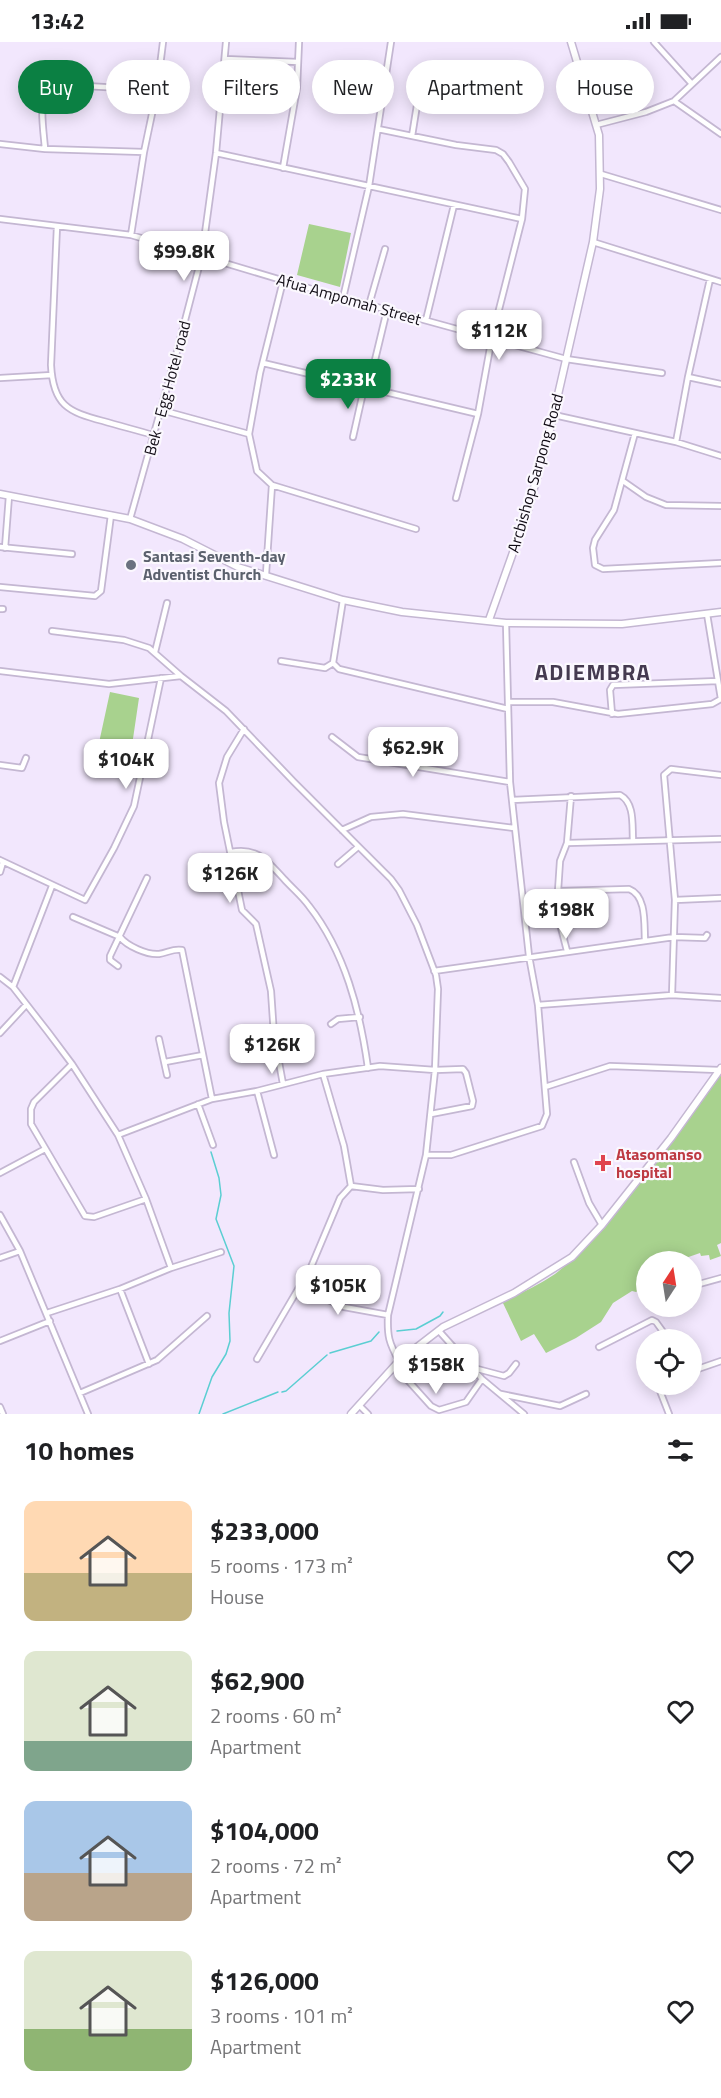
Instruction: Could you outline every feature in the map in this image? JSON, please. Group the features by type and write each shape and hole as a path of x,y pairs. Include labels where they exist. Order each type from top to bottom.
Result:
{"street":[{"path":"161,60 163,42"},
{"name":"Bek - Egg Hotel road","path":"130,519 202,255 216,153 226,42"},
{"path":"298,60 299,42"},
{"path":"343,298 369,186 391,42"},
{"name":"Arcbishop Sarpong Road","path":"489,620 526,513 554,415 592,242 601,174 600,142 571,42"},
{"path":"654,42 692,84"},
{"path":"596,125 646,112 674,101 721,57"},
{"path":"225,59 249,60"},
{"path":"45,149 44,93 50,84 106,87"},
{"path":"674,101 721,134"},
{"path":"131,235 152,114"},
{"path":"284,168 293,114"},
{"path":"412,136 416,114"},
{"path":"378,129 456,145 496,150 503,154 525,189 522,219 492,337 478,414 456,498"},
{"path":"0,144 45,149 144,152"},
{"path":"216,153 522,219"},
{"path":"601,174 721,210"},
{"path":"426,320 453,205"},
{"name":"Afua Ampomah Street","path":"0,219 131,235 343,298 566,359 662,373"},
{"path":"57,226 51,328 51,375 58,396 66,407 77,414 153,435"},
{"path":"592,242 721,282"},
{"path":"369,304 385,249"},
{"path":"676,442 710,279"},
{"path":"283,280 249,434 257,471 272,485 416,529"},
{"path":"353,437 387,309"},
{"path":"263,363 478,414"},
{"path":"0,378 51,375"},
{"path":"688,376 721,384"},
{"path":"161,410 249,434"},
{"path":"554,415 676,442 721,456"},
{"path":"635,433 611,517 592,548 595,565 603,569 721,563"},
{"path":"623,481 646,497 666,505 721,506"},
{"path":"266,574 272,485"},
{"path":"0,494 130,519 183,539 238,567 344,600 402,612 506,623 622,624 721,612"},
{"path":"9,496 3,548 72,554"},
{"path":"0,587 94,596 99,594 112,514"},
{"path":"281,661 325,668 333,663 344,600"},
{"path":"155,652 167,603"},
{"path":"509,702 553,702 612,714 712,704 721,699 707,614"},
{"path":"426,1155 451,1155 542,1126 547,1114 538,1005 529,956 510,782 506,623"},
{"path":"52,631 124,640 155,652 181,676 226,711 391,879 399,890 417,925 434,971 438,989 435,1070 426,1155 388,1315 387,1334 397,1364 431,1406 439,1410 466,1402 482,1379"},
{"path":"712,647 721,647"},
{"path":"333,663 339,669 508,709"},
{"path":"0,671 110,684 181,676"},
{"path":"0,872 2,861 85,900 134,806 161,678"},
{"path":"612,714 610,690 613,685 718,681"},
{"path":"244,729 227,757 220,777 224,822 242,910 256,924 271,991 274,1035 283,1084"},
{"path":"332,737 358,757 510,782"},
{"path":"0,765 22,768 26,758"},
{"path":"672,995 675,900 664,777 666,772 675,769 721,776"},
{"path":"512,800 615,794 626,798 630,806 633,840"},
{"path":"567,951 560,924 558,891 560,861 567,843 571,796"},
{"path":"342,830 371,816 403,814 514,828"},
{"path":"567,843 721,839"},
{"path":"338,864 358,847"},
{"path":"231,852 252,851 268,862 309,906 327,933 356,1000 368,1068"},
{"path":"118,966 110,958 147,878"},
{"path":"13,987 52,886"},
{"path":"558,891 634,891 642,904 645,940"},
{"path":"675,900 721,898"},
{"path":"73,917 120,937 125,943 157,954 182,950 212,1098"},
{"path":"434,971 645,940 674,937 705,938 707,935"},
{"path":"0,977 13,987 72,1064 118,1135 146,1199 171,1268"},
{"path":"538,1005 672,995 721,998"},
{"path":"0,1033 26,1005"},
{"path":"331,1024 338,1019 360,1017"},
{"path":"159,1039 167,1075"},
{"path":"165,1062 203,1055"},
{"path":"72,1064 34,1102 30,1109 31,1124 85,1216 94,1217 146,1199"},
{"path":"118,1135 212,1098 257,1091 323,1074 390,1066 465,1070 473,1103 469,1107 431,1114"},
{"path":"545,1087 610,1066 720,1069"},
{"path":"351,1414 397,1364 439,1330 514,1293 572,1257 602,1225 671,1138 720,1069"},
{"path":"323,1074 344,1146 351,1186"},
{"path":"257,1091 274,1155"},
{"path":"198,1104 213,1144"},
{"path":"0,1173 45,1149"},
{"path":"574,1162 589,1203 602,1225"},
{"path":"351,1186 383,1190 418,1189"},
{"path":"257,1359 300,1287 322,1244 340,1198 351,1186"},
{"path":"0,1215 20,1251 88,1414"},
{"path":"0,1258 20,1251"},
{"path":"47,1313 221,1252"},
{"path":"702,1284 720,1279"},
{"path":"300,1287 344,1307 388,1315"},
{"path":"120,1289 149,1364"},
{"path":"80,1393 158,1360 207,1316"},
{"path":"599,1347 652,1320 661,1329"},
{"path":"0,1341 50,1321"},
{"path":"439,1330 482,1379 524,1414"},
{"path":"702,1367 721,1360"},
{"path":"470,1366 504,1376 516,1364"},
{"path":"498,1393 560,1406 586,1394"},
{"path":"662,1395 669,1414"},
{"path":"359,1406 368,1414"},
{"path":"0,1407 3,1414"}],"green space":[{"path":"309,224 351,233 340,287 297,275"},
{"path":"110,692 139,698 130,759 97,752"},
{"path":"721,1071 721,1243 717,1245 721,1256 710,1260 709,1255 702,1256 702,1251 636,1251 636,1292 632,1291 613,1303 601,1322 546,1353 534,1334 521,1341 502,1301 549,1278 582,1249 647,1174"}],"waterway":[{"path":"199,1414 212,1377 226,1354 230,1341 229,1313 234,1266 216,1219 221,1195 219,1178 211,1152"},
{"path":"397,1331 416,1329 443,1312"},
{"path":"330,1353 371,1341 379,1332"},
{"path":"282,1392 327,1355"},
{"path":"223,1414 278,1392"}],"place":[{"name":"Santasi Seventh-day Adventist Church","path":"131,565"},
{"name":"Atasomanso hospital","path":"603,1163"}],"district":[{"name":"ADIEMBRA","path":"593,672"}]}
